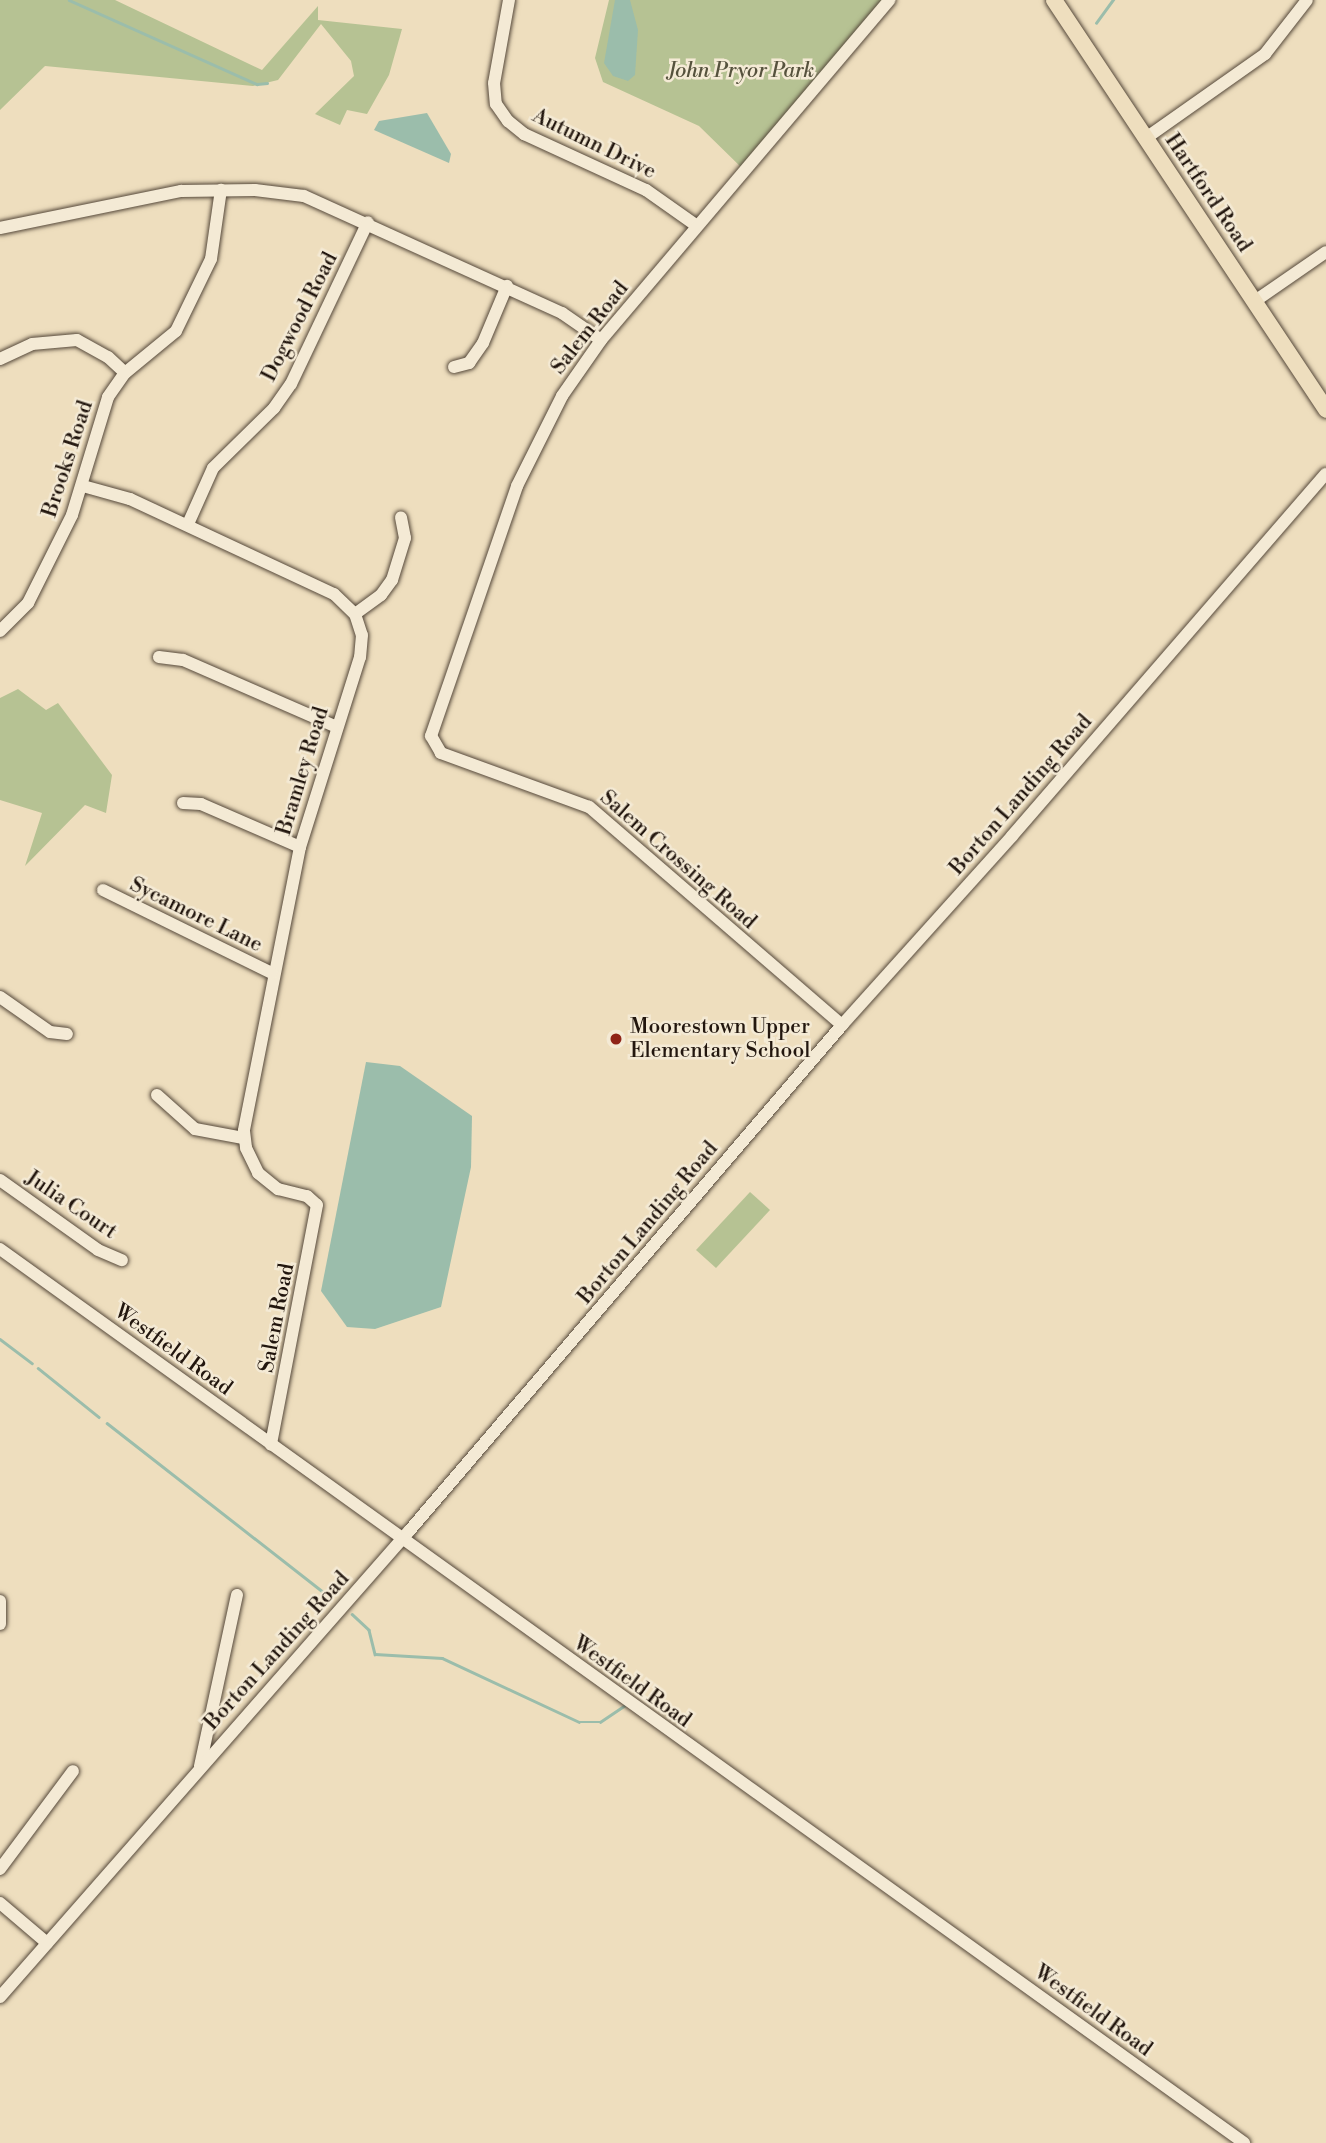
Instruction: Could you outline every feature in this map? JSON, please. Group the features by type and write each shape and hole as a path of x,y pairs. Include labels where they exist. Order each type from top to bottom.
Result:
{"main road":[{"name":"Hartford Road","path":"1054,0 1326,410"}],"street":[{"name":"Autumn Drive","path":"509,0 494,83 496,104 508,121 524,134 646,190 696,226"},
{"name":"Salem Road","path":"432,742 432,729 528,461 562,396 601,340 889,0"},
{"path":"1146,138 1265,54 1307,0"},
{"path":"0,228 151,194 221,190 304,196 368,222 507,286 562,313 601,340"},
{"name":"Brooks Road","path":"0,631 29,603 83,486 103,409 125,373 176,331 211,259 221,190"},
{"name":"Dogwood Road","path":"188,524 212,468 274,408 291,384 368,222"},
{"path":"1255,301 1326,252"},
{"path":"454,367 469,363 483,343 507,286"},
{"path":"0,359 33,344 77,340 108,357 125,373"},
{"name":"Borton Landing Road","path":"0,1997 401,1540 842,1025 1012,836 1326,474"},
{"path":"83,486 130,499 188,524 334,594 355,614 381,595 392,580 405,538 401,517"},
{"name":"Bramley Road","path":"243,1138 272,973 300,847 360,657 362,635 355,614"},
{"path":"159,657 183,660 337,727"},
{"name":"Salem Crossing Road","path":"432,742 440,752 589,807 842,1025"},
{"path":"183,803 201,804 300,847"},
{"name":"Sycamore Lane","path":"103,890 272,973"},
{"path":"0,997 50,1031 67,1034"},
{"path":"157,1095 195,1129 243,1138"},
{"name":"Salem Road","path":"243,1138 253,1167 265,1180 314,1200 317,1210 271,1444"},
{"name":"Julia Court","path":"0,1180 98,1250 122,1260"},
{"name":"Westfield Road","path":"0,1249 401,1540 1244,2143"},
{"path":"200,1766 237,1595"},
{"path":"0,1601 0,1624"},
{"path":"0,1869 73,1771"},
{"path":"0,1903 47,1942"}],"green space":[{"path":"0,0 115,0 262,70 318,6 318,20 402,29 389,75 367,114 347,110 340,125 315,114 354,76 351,61 321,24 278,80 253,86 45,66 0,110"},
{"name":"John Pryor Park","path":"609,0 893,0 745,171 699,126 603,82 595,58"},
{"path":"18,689 46,710 58,703 112,775 106,813 85,805 25,866 42,813 0,800 0,698"},
{"path":"750,1192 770,1210 716,1268 696,1250"}],"shaded area":[{"path":"615,0 630,0 638,30 635,75 628,81 613,76 604,63"},
{"path":"427,113 451,154 449,163 374,130 379,121"},
{"path":"366,1062 400,1066 472,1116 471,1167 441,1307 375,1329 347,1327 321,1291"}],"waterway":[{"path":"69,0 257,84 267,83"},
{"path":"1096,23 1113,0"},
{"path":"0,1339 32,1363"},
{"path":"38,1368 99,1417"},
{"path":"107,1423 330,1597"},
{"path":"352,1614 369,1630 375,1654 442,1658 579,1722 600,1722 624,1706"}],"place":[{"name":"Moorestown Upper Elementary School","path":"616,1039"}]}
